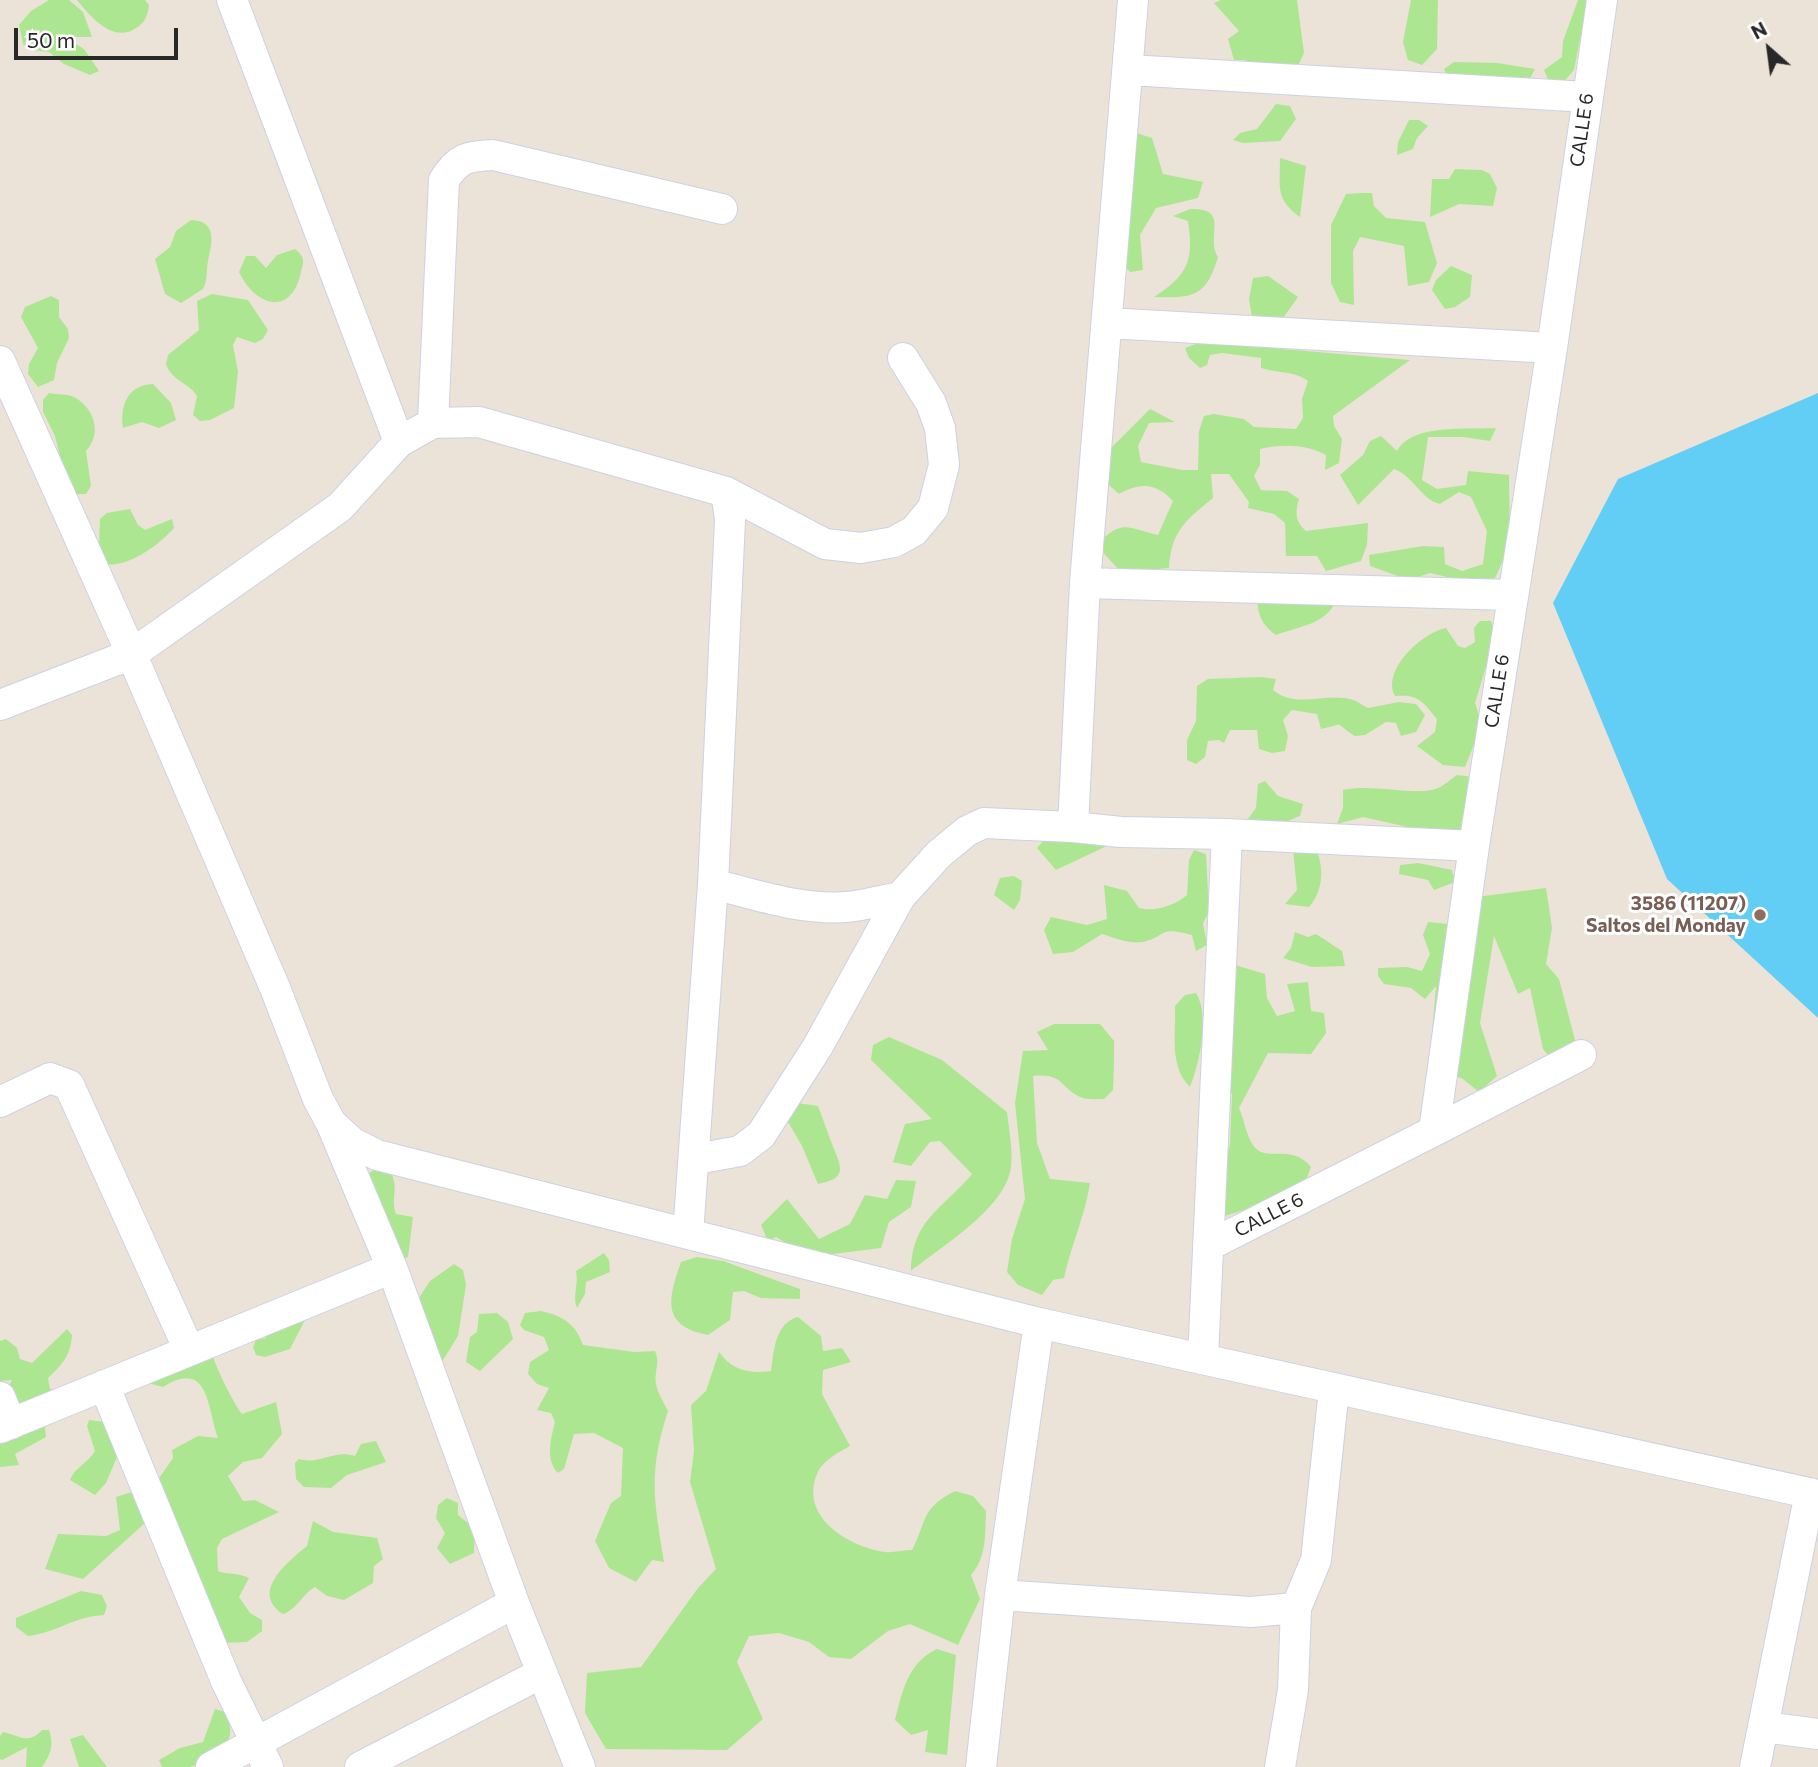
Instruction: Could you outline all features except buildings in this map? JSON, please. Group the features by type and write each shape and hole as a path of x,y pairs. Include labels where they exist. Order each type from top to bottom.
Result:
{"street":[{"path":"232,0 399,442"},
{"path":"1073,827 1085,583 1133,0"},
{"name":"CALLE 6","path":"1208,1246 1434,1131 1511,595 1552,348 1602,0"},
{"path":"1129,70 1587,97"},
{"path":"433,423 444,180 456,162 468,156 493,155 722,209"},
{"path":"1107,323 1552,348"},
{"path":"0,705 132,654 340,507 399,442 433,423 479,422 726,492 825,544 861,548 894,542 914,531 933,508 944,466 940,428 931,403 903,358"},
{"path":"0,361 132,654 275,988 318,1099 331,1123 392,1268 514,1603 581,1766"},
{"path":"688,1234 713,884 730,520 726,492"},
{"path":"1085,583 1511,595"},
{"path":"695,1159 740,1151 761,1135 818,1046 900,897 939,854 967,831 984,823 1121,832 1227,834 1474,846"},
{"path":"1203,1359 1227,834"},
{"path":"713,884 778,902 814,906 847,907 900,897"},
{"path":"1434,1131 1581,1055"},
{"path":"0,1102 50,1078 69,1085 189,1350"},
{"path":"331,1123 353,1143 377,1155 1039,1323 1814,1494 1755,1767"},
{"path":"4,1417 104,1385 392,1268"},
{"path":"981,1767 1000,1595 1039,1323"},
{"path":"104,1385 226,1681 263,1755"},
{"path":"1280,1767 1293,1690 1296,1608 1316,1560 1334,1389"},
{"path":"1000,1595 1251,1612 1296,1608"},
{"path":"211,1767 263,1755 514,1603"},
{"path":"360,1767 542,1673"},
{"path":"1764,1727 1818,1734"}],"green space":[{"path":"49,0 69,0 83,12 92,37 74,37 76,44 84,49 99,71 90,75 64,64 49,52 31,50 23,44 19,25 31,11"},
{"path":"77,0 145,0 149,5 142,24 119,33 103,26"},
{"path":"1221,0 1297,0 1304,53 1297,68 1254,71 1245,60 1234,60 1228,39 1239,31 1214,3"},
{"path":"1411,0 1438,0 1437,49 1422,65 1408,60 1403,42"},
{"path":"1578,0 1588,0 1574,70 1562,84 1550,84 1544,70 1562,57 1563,41"},
{"path":"1454,62 1497,63 1535,69 1527,84 1449,80 1444,69"},
{"path":"1276,104 1290,106 1296,119 1280,141 1243,143 1233,140 1240,133 1257,129"},
{"path":"1409,120 1419,120 1428,126 1417,138 1413,149 1397,155 1398,142"},
{"path":"1127,130 1152,138 1163,174 1203,182 1198,198 1156,208 1140,235 1143,270 1130,272 1114,252 1105,157"},
{"path":"1280,158 1306,166 1300,217 1283,198"},
{"path":"1455,169 1482,170 1490,174 1497,188 1493,206 1459,204 1430,217 1432,179 1449,179"},
{"path":"1372,193 1374,206 1386,218 1425,222 1437,263 1429,282 1408,286 1404,246 1360,237 1353,251 1354,305 1340,302 1331,283 1331,225 1346,194"},
{"path":"1190,209 1210,213 1213,218 1218,257 1209,280 1189,295 1154,297 1175,281 1186,266 1190,247 1188,221 1173,216"},
{"path":"191,220 206,224 211,234 211,247 203,289 181,303 165,294 155,259 170,247 176,231"},
{"path":"295,249 301,254 302,268 296,287 281,301 272,302 254,293 239,272 246,256 255,256 266,268 277,255"},
{"path":"1451,266 1472,275 1470,297 1455,307 1445,309 1432,290 1436,280"},
{"path":"1268,276 1298,297 1281,321 1252,317 1249,299 1253,278"},
{"path":"212,294 248,300 268,330 263,339 255,343 237,337 233,345 238,372 234,408 210,420 200,421 193,415 197,396 172,374 166,364 168,355 199,330 197,301"},
{"path":"51,296 59,300 59,317 68,329 69,338 57,363 54,380 38,387 28,374 29,364 38,348 21,317 25,307"},
{"path":"1201,342 1410,360 1333,416 1334,426 1342,439 1339,463 1325,470 1326,455 1318,451 1286,446 1260,449 1260,465 1254,476 1261,490 1287,491 1299,499 1297,516 1306,531 1368,523 1367,545 1361,561 1326,571 1317,556 1286,556 1285,523 1274,514 1248,508 1249,502 1229,474 1211,474 1213,498 1182,527 1173,545 1169,568 1121,572 1096,545 1112,531 1125,527 1158,535 1173,501 1148,486 1119,494 1102,479 1099,460 1150,409 1175,422 1149,423 1138,446 1141,462 1182,470 1198,470 1199,431 1204,416 1214,414 1244,419 1254,427 1296,429 1303,418 1302,399 1308,381 1292,374 1261,368 1261,358 1222,353 1210,355 1207,365 1200,368 1189,358 1185,348"},
{"path":"153,384 171,403 176,420 159,428 142,422 123,428 123,412 127,398 137,388"},
{"path":"49,393 76,398 92,416 94,437 86,451 91,486 86,494 77,494 68,489 55,436 43,412 43,400"},
{"path":"1496,428 1490,441 1463,437 1428,437 1422,480 1437,489 1466,485 1468,471 1509,475 1510,545 1495,578 1477,584 1430,573 1409,580 1370,566 1369,555 1423,546 1444,547 1445,564 1462,571 1483,564 1487,531 1471,497 1459,492 1440,504 1427,498 1407,477 1394,469 1358,505 1340,475 1363,455 1370,441 1381,436 1397,451 1404,442 1427,432"},
{"path":"130,509 138,525 145,530 172,519 174,528 152,548 133,559 105,564 99,548 100,519 107,513"},
{"path":"1256,592 1339,594 1329,612 1322,618 1276,635 1260,616"},
{"path":"1480,621 1491,621 1496,634 1475,703 1482,725 1465,767 1443,765 1417,746 1435,732 1437,719 1420,700 1410,696 1395,696 1392,686 1394,675 1407,654 1426,637 1446,628 1458,646 1465,648 1475,642 1474,628"},
{"path":"1208,679 1276,679 1273,690 1292,699 1343,698 1368,708 1399,702 1416,704 1425,715 1416,732 1401,736 1396,723 1386,722 1365,735 1355,736 1340,725 1321,729 1317,714 1292,710 1283,720 1288,736 1285,751 1272,753 1259,749 1257,730 1230,730 1224,743 1219,740 1208,741 1205,757 1196,764 1187,760 1187,740 1196,721 1197,686"},
{"path":"1457,775 1475,777 1461,830 1452,837 1363,817 1337,824 1343,808 1343,790 1429,790 1441,787"},
{"path":"1265,781 1278,796 1303,804 1300,816 1271,828 1247,820 1256,808 1258,784"},
{"path":"1045,839 1179,845 1109,845 1056,870 1037,848"},
{"path":"1293,849 1317,851 1319,858 1320,887 1309,907 1285,904 1297,890"},
{"path":"1194,850 1206,854 1209,912 1203,923 1207,945 1196,951 1192,935 1173,931 1142,942 1102,934 1073,952 1053,954 1044,930 1051,917 1087,925 1107,919 1104,885 1127,891 1139,908 1158,909 1182,899 1187,895 1189,860"},
{"path":"1418,863 1452,870 1455,882 1434,890 1428,880 1399,874 1400,865"},
{"path":"1014,876 1022,881 1020,900 1014,910 994,895 1000,878"},
{"path":"1546,888 1552,928 1546,964 1559,979 1576,1044 1557,1066 1543,1049 1530,988 1518,994 1494,936 1480,1023 1497,1076 1479,1092 1463,1079 1429,1066 1436,986 1425,999 1411,988 1384,984 1378,976 1378,968 1407,967 1422,971 1430,954 1423,935 1428,922 1448,924 1450,944 1476,897"},
{"path":"1295,932 1308,937 1316,934 1342,951 1345,966 1312,967 1283,958 1291,948"},
{"path":"1235,965 1265,974 1267,998 1277,1016 1295,1011 1287,984 1308,982 1311,1011 1324,1013 1326,1033 1311,1054 1268,1053 1239,1108 1249,1137 1258,1150 1295,1156 1311,1167 1302,1191 1225,1216 1223,1173 1230,1144 1232,1093 1205,1094"},
{"path":"1196,993 1203,1026 1200,1052 1190,1087 1183,1079 1176,1060 1175,1006 1185,995"},
{"path":"1054,1024 1100,1024 1114,1041 1113,1090 1104,1099 1082,1098 1056,1079 1033,1076 1037,1143 1050,1179 1090,1183 1064,1278 1053,1280 1042,1295 1018,1285 1007,1272 1012,1239 1025,1199 1015,1103 1023,1051 1048,1050 1037,1032"},
{"path":"889,1037 942,1060 1007,1112 1012,1153 1007,1182 998,1197 971,1225 911,1271 913,1253 923,1227 972,1174 940,1141 930,1142 911,1166 893,1162 905,1124 932,1119 871,1060 873,1045"},
{"path":"798,1103 818,1106 840,1165 838,1175 828,1182 818,1184 802,1146 784,1115"},
{"path":"379,1167 390,1171 393,1177 396,1214 413,1217 408,1257 399,1262 364,1229 350,1198 350,1185"},
{"path":"896,1180 916,1181 911,1207 889,1222 881,1248 809,1257 776,1237 768,1241 761,1225 787,1199 819,1239 850,1224 865,1195 887,1199"},
{"path":"604,1253 609,1260 610,1272 586,1282 585,1294 577,1308 576,1271"},
{"path":"697,1257 723,1261 800,1289 800,1299 761,1298 744,1291 733,1292 730,1320 708,1335 693,1331 675,1318 671,1299 681,1262"},
{"path":"454,1264 463,1270 466,1285 458,1336 440,1365 413,1307 430,1281"},
{"path":"541,1311 556,1315 572,1326 583,1345 634,1352 655,1351 656,1383 668,1411 655,1469 656,1503 664,1562 652,1560 636,1582 609,1568 595,1541 611,1503 621,1496 623,1448 594,1433 574,1434 564,1469 558,1473 551,1462 550,1449 555,1422 551,1413 537,1410 549,1388 537,1384 528,1374 530,1362 549,1350 544,1337 524,1330 520,1325 525,1313"},
{"path":"497,1313 508,1322 513,1339 480,1371 466,1362 470,1337 477,1332 479,1314"},
{"path":"798,1317 821,1336 823,1351 842,1348 851,1362 823,1370 822,1394 850,1446 819,1469 813,1489 815,1504 821,1516 831,1527 857,1544 885,1552 912,1550 926,1516 936,1503 955,1491 973,1496 986,1511 983,1553 971,1575 980,1599 958,1645 910,1624 888,1631 851,1659 829,1657 809,1642 779,1633 749,1636 737,1662 763,1719 727,1750 606,1749 585,1713 587,1673 641,1667 698,1588 716,1569 690,1482 694,1451 691,1405 706,1391 719,1352 735,1367 755,1372 771,1371 780,1331 790,1320"},
{"path":"306,1318 290,1349 265,1357 256,1355 253,1347 256,1340 266,1338 266,1325"},
{"path":"67,1329 72,1335 68,1354 48,1378 50,1389 57,1390 65,1409 63,1419 45,1427 46,1437 15,1454 19,1465 0,1467 0,1401 12,1380 0,1381 0,1341 6,1339 17,1348 20,1359 32,1363"},
{"path":"213,1356 242,1414 276,1402 282,1434 262,1458 243,1462 228,1476 243,1501 255,1500 279,1512 222,1539 217,1548 218,1571 249,1578 239,1597 250,1613 262,1620 262,1631 247,1642 213,1643 155,1484 173,1458 172,1450 198,1436 218,1438 208,1401 198,1382 189,1378 163,1387 144,1382"},
{"path":"89,1420 105,1422 120,1450 106,1483 95,1495 70,1480 95,1451 87,1426"},
{"path":"376,1441 386,1462 347,1475 331,1488 304,1487 296,1479 295,1463 299,1459 314,1460 340,1454 355,1456 361,1444"},
{"path":"132,1492 146,1506 145,1523 83,1579 45,1569 58,1534 106,1536 120,1530 116,1497"},
{"path":"447,1498 458,1503 458,1515 475,1529 474,1553 450,1564 437,1548 445,1533 436,1518 438,1505"},
{"path":"313,1521 333,1532 377,1538 383,1559 374,1566 373,1583 344,1600 327,1596 315,1587 283,1614 270,1596 271,1587 283,1568 307,1546"},
{"path":"81,1591 102,1595 107,1606 104,1615 28,1636 16,1627 16,1618"},
{"path":"937,1649 956,1655 947,1755 925,1752 928,1730 911,1735 895,1720 913,1670"},
{"path":"215,1709 225,1712 229,1723 230,1732 224,1748 210,1759 190,1767 162,1767 159,1760 180,1748 203,1742"},
{"path":"42,1730 49,1730 51,1745 42,1767 26,1767 27,1747 0,1759 0,1736 3,1732 28,1738"},
{"path":"83,1735 107,1767 79,1767 70,1739"}],"water":[{"path":"1818,393 1818,1018 1667,879 1553,603 1618,479"}],"place":[{"name":"3586 (11207) Saltos del Monday","path":"1760,915"}]}
